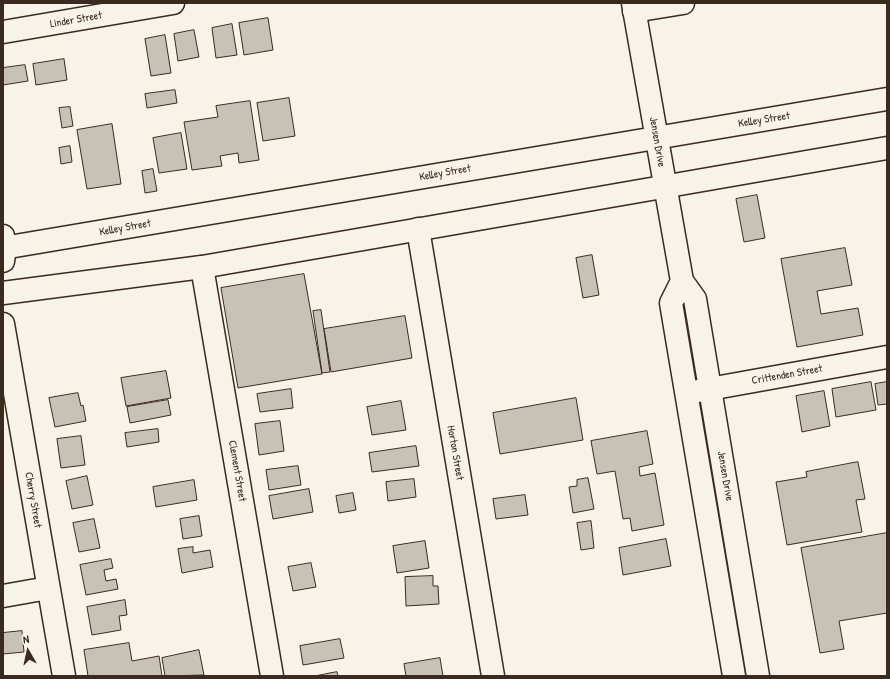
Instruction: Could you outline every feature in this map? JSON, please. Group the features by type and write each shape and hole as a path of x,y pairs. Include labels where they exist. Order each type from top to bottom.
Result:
{"main road":[{"name":"Linder Street","path":"3,32 174,3"},
{"path":"634,7 683,3"},
{"name":"Jensen Drive","path":"634,7 682,281 694,299 758,676"},
{"name":"Kelley Street","path":"4,249 887,99"},
{"path":"3,293 202,267 887,148"},
{"name":"Horton Street","path":"418,229 493,676"},
{"name":"Clement Street","path":"202,267 272,676"},
{"path":"682,281 671,303 734,676"},
{"name":"Cherry Street","path":"3,324 64,676"},
{"name":"Crittenden Street","path":"687,393 887,357"},
{"path":"3,596 48,588"}],"building":[{"path":"268,18 273,50 244,55 239,23"},
{"path":"232,24 237,55 216,58 212,28"},
{"path":"194,30 199,57 178,61 174,34"},
{"path":"165,35 171,73 151,76 145,39"},
{"path":"64,59 67,80 36,85 33,64"},
{"path":"25,65 28,81 3,85 3,68"},
{"path":"175,90 177,103 147,108 145,94"},
{"path":"289,98 295,136 263,141 257,103"},
{"path":"250,101 259,160 239,163 238,153 220,156 222,166 192,170 184,122 218,117 216,106"},
{"path":"70,107 73,126 62,128 59,108"},
{"path":"112,124 121,184 87,189 77,130"},
{"path":"181,133 187,169 159,173 153,138"},
{"path":"70,146 72,162 61,164 59,148"},
{"path":"153,169 157,191 145,193 142,171"},
{"path":"757,195 765,238 744,242 736,199"},
{"path":"845,248 852,285 817,291 821,314 858,308 863,335 797,347 781,259"},
{"path":"592,255 599,295 583,298 576,258"},
{"path":"304,274 322,374 238,388 221,288"},
{"path":"321,310 330,372 322,373 313,311"},
{"path":"405,316 412,358 331,372 324,329"},
{"path":"166,371 171,398 126,406 121,378"},
{"path":"871,382 876,410 836,417 832,389"},
{"path":"887,382 887,404 878,405 875,384"},
{"path":"291,389 293,408 260,412 257,394"},
{"path":"824,391 830,426 802,432 796,396"},
{"path":"78,393 81,406 83,405 86,421 55,427 49,398"},
{"path":"576,398 583,440 500,454 493,413"},
{"path":"168,400 171,415 130,423 127,407"},
{"path":"401,401 406,430 372,435 367,407"},
{"path":"280,421 284,451 259,455 255,424"},
{"path":"158,429 159,442 127,447 125,433"},
{"path":"647,431 653,464 639,467 640,476 655,473 664,525 632,531 630,518 623,519 615,471 597,474 591,441"},
{"path":"81,436 85,465 61,468 57,439"},
{"path":"416,446 419,466 372,472 369,453"},
{"path":"858,462 865,499 856,500 862,532 787,545 776,482 807,477 806,472"},
{"path":"298,466 301,485 269,490 266,470"},
{"path":"87,476 93,505 72,509 66,481"},
{"path":"588,478 594,509 573,513 569,487 577,486 577,480"},
{"path":"414,479 416,497 388,501 386,482"},
{"path":"194,480 197,500 156,507 153,487"},
{"path":"309,489 313,512 273,519 269,496"},
{"path":"353,493 356,510 339,513 336,496"},
{"path":"525,495 528,515 496,519 493,499"},
{"path":"199,516 202,536 183,539 180,519"},
{"path":"94,519 100,548 79,552 73,523"},
{"path":"591,521 594,548 581,550 577,523"},
{"path":"887,533 887,613 839,621 844,649 820,653 801,548"},
{"path":"666,539 671,566 623,575 619,548"},
{"path":"425,541 429,568 397,573 393,546"},
{"path":"193,547 193,553 210,550 213,567 182,573 178,549"},
{"path":"111,559 113,568 104,570 106,581 116,579 118,589 86,595 80,565"},
{"path":"311,563 316,587 293,591 288,567"},
{"path":"433,576 433,586 438,586 439,604 406,606 405,577"},
{"path":"125,600 127,615 119,616 121,630 92,635 87,607"},
{"path":"22,631 24,652 3,654 3,633"},
{"path":"340,639 344,658 303,665 300,646"},
{"path":"129,643 132,661 159,656 162,676 88,676 84,650"},
{"path":"199,650 204,675 165,676 162,658"},
{"path":"440,658 443,676 406,676 404,664"},
{"path":"337,672 338,676 315,676"}]}
